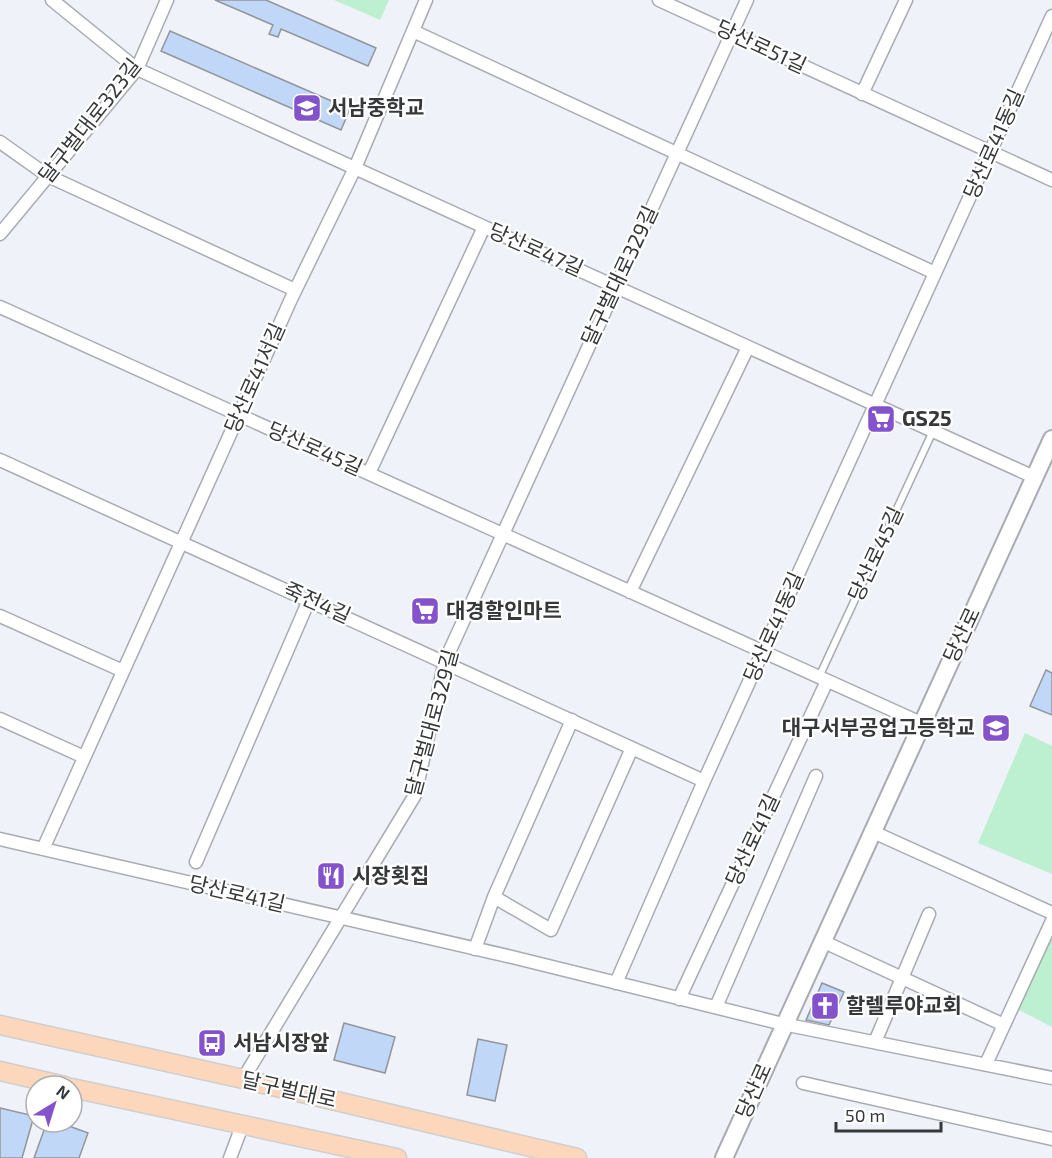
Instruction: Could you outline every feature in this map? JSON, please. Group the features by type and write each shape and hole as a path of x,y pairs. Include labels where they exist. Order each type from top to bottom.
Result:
{"main road":[{"name":"당산로","path":"724,1158 783,1024 1052,439"},
{"name":"달구벌대로","path":"0,1025 243,1079 577,1158"},
{"path":"0,1071 24,1077"},
{"name":"달구벌대로","path":"84,1091 397,1158"}],"street":[{"name":"당산로47길","path":"52,0 137,69 1034,477"},
{"name":"달구벌대로323길","path":"0,234 137,69 167,0"},
{"name":"당산로41서길","path":"42,849 295,290 355,168 426,0"},
{"name":"당산로51길","path":"659,0 1052,180"},
{"name":"달구벌대로329길","path":"243,1079 415,795 445,661 747,0"},
{"path":"862,94 906,0"},
{"name":"당산로41동길","path":"616,983 704,781 1052,16"},
{"path":"413,31 935,273"},
{"path":"0,142 48,176 295,290"},
{"path":"369,474 484,227"},
{"name":"당산로45길","path":"0,307 921,723"},
{"path":"630,592 748,347"},
{"name":"죽전4길","path":"0,460 704,781"},
{"name":"당산로41길","path":"196,862 309,600"},
{"path":"0,616 123,671"},
{"name":"당산로41길","path":"679,999 823,679"},
{"path":"0,719 84,757"},
{"path":"475,949 494,897 572,720"},
{"path":"494,897 551,930 632,748"},
{"name":"당산로41길","path":"716,1008 816,776"},
{"path":"872,831 1052,913"},
{"name":"당산로41길","path":"0,839 512,957 783,1024"},
{"path":"875,1042 929,914"},
{"path":"986,1064 1052,921"},
{"path":"822,941 1004,1025"},
{"path":"783,1024 1052,1078"},
{"name":"당산로","path":"803,1083 1052,1139"},
{"path":"230,1158 242,1126"}],"lane":[{"name":"당산로45길","path":"823,679 933,431"}],"green space":[{"path":"334,0 389,0 380,20"},
{"path":"1025,733 1052,746 1052,874 978,843"},
{"path":"1052,921 1052,1027 1013,1007"}],"building":[{"path":"215,0 266,0 376,48 368,66 281,29 278,37 269,34 273,25"},
{"path":"170,31 350,109 341,130 161,51"},
{"path":"1046,670 1052,673 1052,715 1030,706"},
{"name":"할렐루야교회","path":"822,983 844,992 829,1025 806,1020"},
{"path":"344,1023 395,1037 385,1073 334,1060"},
{"path":"478,1039 507,1045 495,1101 467,1095"},
{"path":"0,1108 24,1114 24,1134 29,1134 22,1158 0,1158"},
{"path":"88,1133 79,1158 34,1158 43,1134"}],"place":[{"name":"서남중학교","path":"307,108"},
{"name":"GS25","path":"881,419"},
{"name":"대경할인마트","path":"425,611"},
{"name":"대구서부공업고등학교","path":"996,728"},
{"name":"시장횟집","path":"331,876"},
{"name":"할렐루야교회","path":"825,1006"},
{"name":"서남시장앞","path":"212,1043"}]}
